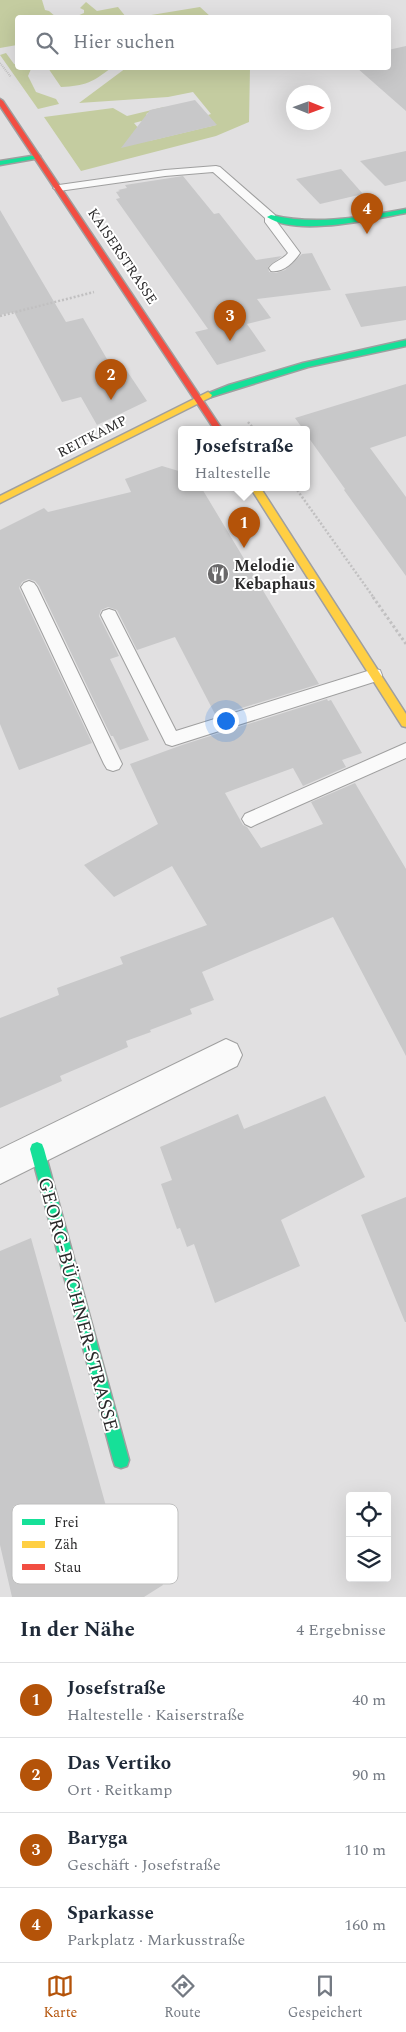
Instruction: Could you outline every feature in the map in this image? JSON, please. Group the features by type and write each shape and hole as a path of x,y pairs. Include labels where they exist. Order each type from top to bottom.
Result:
{"main road":[{"name":"KAISERSTRASSE","path":"0,101 216,426"},
{"path":"0,163 38,157"},
{"path":"270,217 279,221 311,224 406,211"},
{"name":"REITKAMP","path":"0,500 198,399 262,376 357,351 406,343"},
{"path":"258,491 406,723"},
{"name":"GEORG-BÜCHNER-STRASSE","path":"37,1149 121,1460"}],"street":[{"path":"0,1167 226,1055"}],"lane":[{"path":"59,188 165,173 216,169 270,217 294,252 289,260 275,268"},
{"path":"29,587 113,764"},
{"path":"109,614 172,739 374,675"},
{"path":"251,819 406,750"}],"path":[{"path":"0,316 123,284"},
{"path":"299,491 406,644"}],"green space":[{"path":"0,0 42,0 45,10 54,15 15,15 15,45 0,48"},
{"path":"86,2 97,11 118,7 124,15 80,15 84,13 84,10 80,8"},
{"path":"200,7 209,15 151,15"},
{"path":"6,53 15,64 15,70 31,70 28,76 36,92 56,99 59,104 38,109 0,55"},
{"path":"49,70 108,70 88,82 76,86 61,87"},
{"path":"123,70 250,70 249,122 216,136 81,171 44,117 113,108 127,116 164,107 166,111 147,113 146,116 149,119 134,123 149,141 216,125 208,115 211,114 193,92 168,97 79,103"}],"building":[{"path":"406,46 406,111 359,70 391,70 391,49"},
{"path":"195,100 217,125 121,148 150,110"},
{"path":"406,151 406,181 385,186 360,161"},
{"path":"341,169 363,194 320,204 296,179"},
{"path":"183,176 214,214 219,213 256,260 282,256 268,267 269,272 276,273 285,270 302,254 312,253 331,290 257,299 271,318 247,324 266,351 217,365 195,332 208,329 116,199 120,198 116,192 127,188 125,185"},
{"path":"0,210 66,322 83,318 114,371 125,368 147,401 97,425 81,397 62,402 14,312 0,315"},
{"path":"406,286 406,320 361,327 345,294"},
{"path":"406,384 406,436 370,448 406,497 406,576 310,440 310,426 301,426 295,418"},
{"path":"162,466 178,471 178,491 203,491 319,684 216,716 175,637 137,650 117,610 108,607 101,610 99,616 119,656 110,659 149,740 120,750 113,736 111,736 39,586 35,581 28,579 22,582 19,588 92,743 19,770 0,724 0,530 44,508 48,512 131,492 125,479"},
{"path":"327,699 328,701 331,700 362,753 342,760 346,767 303,786 293,768 225,793 243,825 247,827 261,848 323,824 311,802 355,783 406,869 406,1056 333,917 202,972 214,1000 190,1009 192,1014 126,1041 128,1047 60,1076 62,1081 0,1108 0,1018 59,995 57,988 123,964 120,957 207,925 172,866 114,897 84,865 158,824 130,764 182,745"},
{"path":"325,1096 365,1177 281,1220 300,1266 215,1303 194,1244 187,1247 180,1228 177,1229 161,1184 172,1180 160,1147 238,1114 244,1129"},
{"path":"406,1197 406,1322 405,1322 361,1215"},
{"path":"31,1238 105,1504 12,1504 12,1584 163,1584 144,1597 12,1597 0,1545 0,1251"}],"traffic: fast":[{"path":"0,163 38,157"},
{"path":"271,217 287,221 321,224 406,211"},
{"path":"208,395 306,364 406,343"},
{"path":"37,1149 121,1460"}],"traffic: slow":[{"path":"0,500 208,395"},
{"path":"258,491 406,723"}],"traffic: jam":[{"path":"0,101 216,426"}],"place":[{"name":"Sparkasse","path":"367,234"},
{"name":"Baryga","path":"230,341"},
{"name":"Das Vertiko","path":"111,400"},
{"name":"Josefstraße","path":"244,548"},
{"name":"Melodie Kebaphaus","path":"218,574"}]}
